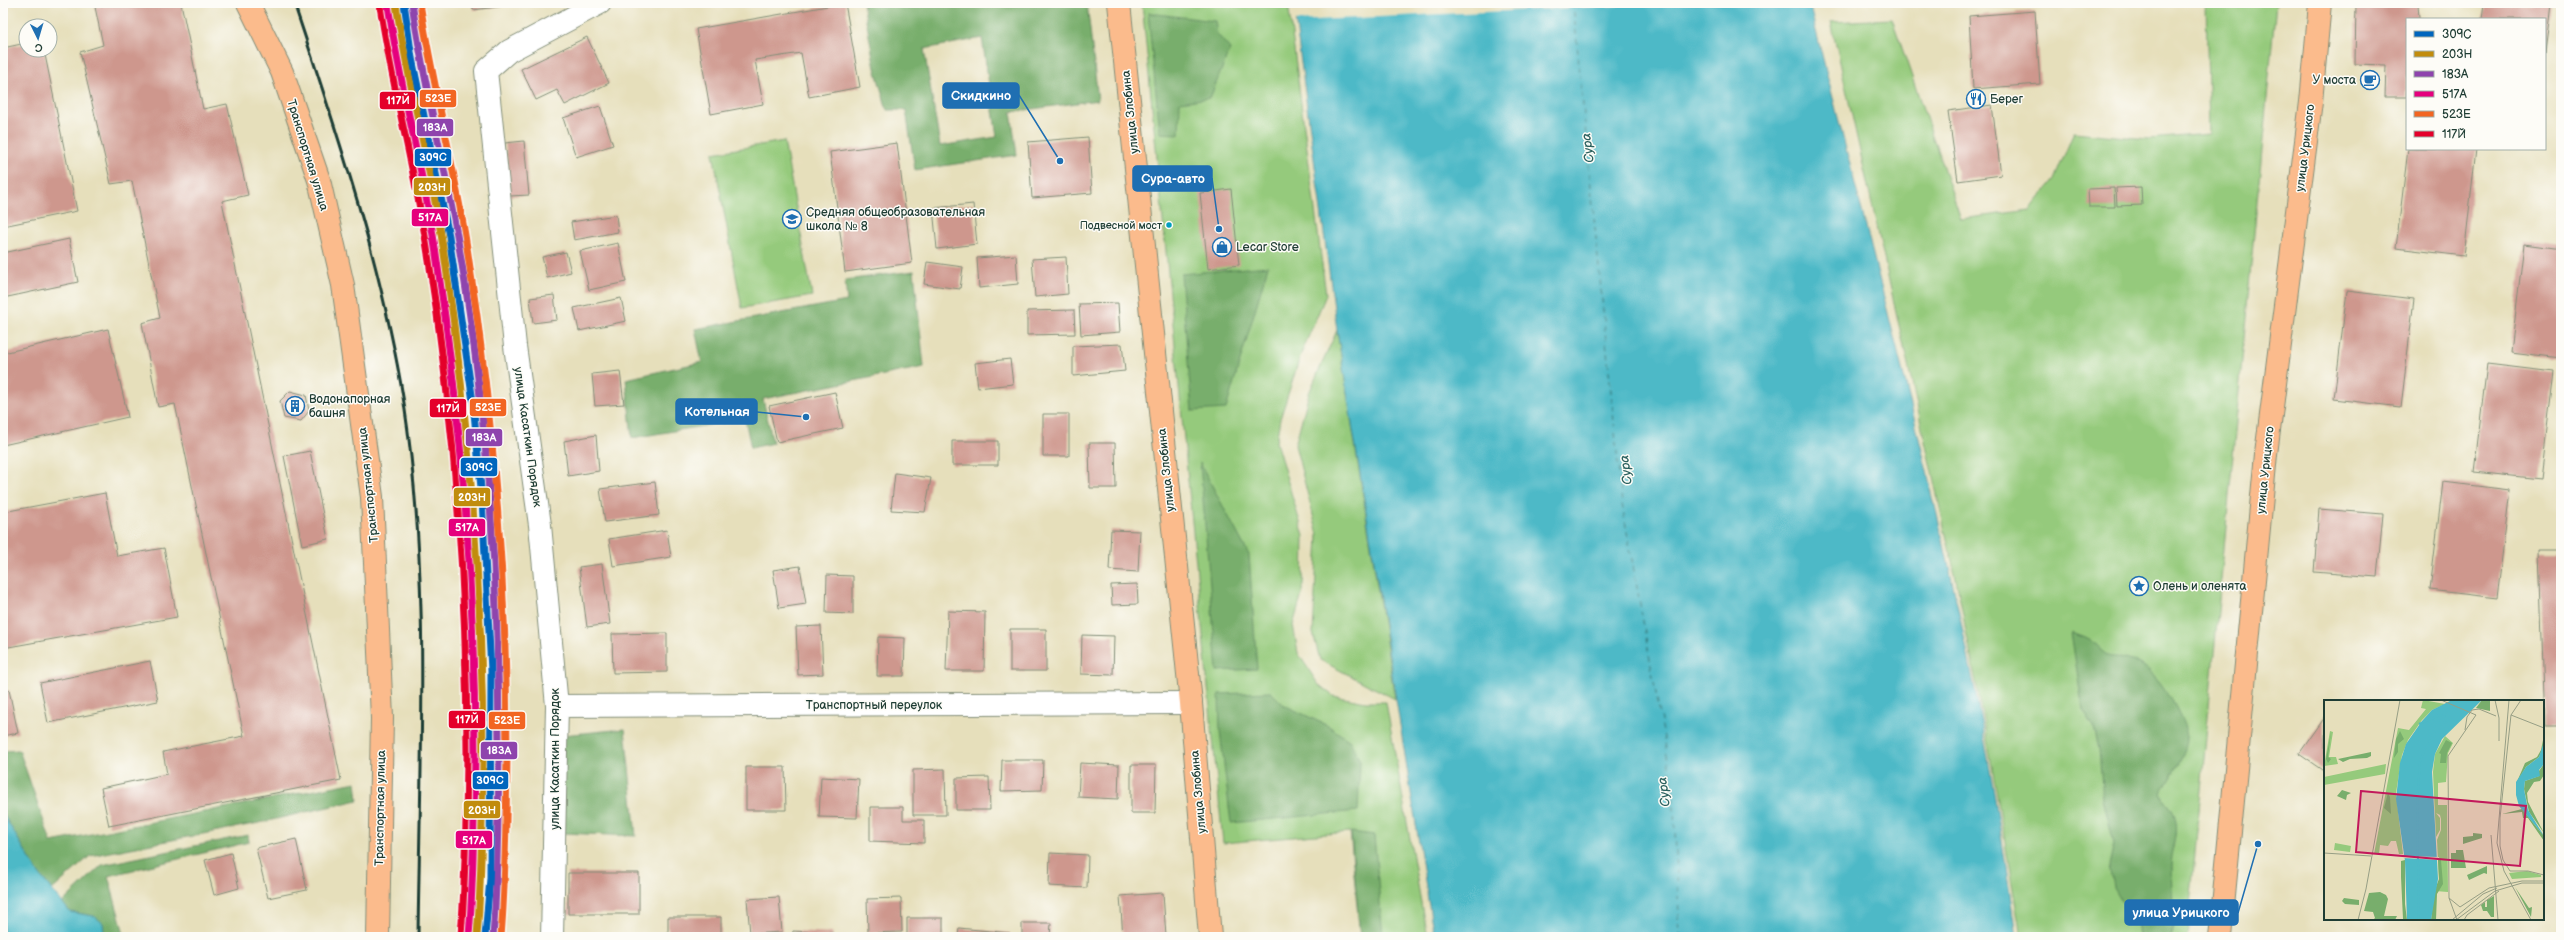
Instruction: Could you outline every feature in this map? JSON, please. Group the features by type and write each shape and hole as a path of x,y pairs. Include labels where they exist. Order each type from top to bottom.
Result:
{"main road":[{"name":"Транспортная улица","path":"248,3 287,87 319,180 343,285 372,497 382,718 378,937"},
{"name":"улица Злобина","path":"1119,3 1191,703 1210,937"},
{"name":"улица Урицкого","path":"2220,937 2266,454 2311,102 2320,3"}],"street":[{"name":"улица Касаткин Порядок","path":"552,937 557,706 540,525 515,346 486,71 509,51 600,3"},
{"name":"Транспортный переулок","path":"557,706 1191,703"}],"green space":[{"path":"863,3 1087,3 1098,100 1011,112 1017,155 915,170 906,110 887,110 875,68","holes":["982,38 997,137 940,146 924,49"]},
{"path":"1142,3 1288,3 1326,295 1301,354 1280,419 1276,442 1304,536 1303,591 1293,625 1298,653 1318,684 1333,696 1366,702 1386,702 1427,937 1360,937 1350,832 1223,843"},
{"path":"2206,3 2276,3 2187,937 2021,937 1993,772 1957,584 1831,22 1892,19 1961,219 2030,210 2054,180 2074,132 2148,139 2209,134"},
{"path":"1148,13 1215,21 1217,34 1230,49 1210,98 1180,102 1179,134 1160,133"},
{"path":"784,141 812,296 742,308 713,153"},
{"path":"1268,266 1226,409 1192,411 1181,274"},
{"path":"914,271 924,367 763,399 773,443 751,448 745,419 632,438 626,379 702,362 695,329 847,301 845,280"},
{"path":"1337,330 1395,699 1320,660 1313,633 1318,535 1295,445 1309,393"},
{"path":"1200,463 1249,555 1257,669 1217,671"},
{"path":"2071,632 2089,639 2111,656 2139,664 2146,668 2162,685 2182,719 2187,738 2186,744 2177,766 2162,793 2174,814 2176,821 2176,834 2171,860 2173,911 2171,937 2139,937 2136,906 2121,901 2113,887 2109,866 2114,843 2103,799 2099,749 2094,728 2083,710"},
{"path":"1271,692 1284,705 1330,727 1350,741 1360,761 1358,811 1231,823 1220,731 1219,694"},
{"path":"625,729 636,836 562,833 562,735"},
{"path":"19,750 51,842 356,782 358,800 259,823 90,856 52,890 39,874 3,814 3,751"},
{"path":"1351,832 1374,835 1383,937 1360,937"},
{"path":"248,835 249,842 108,876 125,937 100,937 104,932 94,916 70,912 62,903 102,865"}],"water":[{"name":"Сура","path":"1293,3 1809,3 1898,351 1953,584 1977,701 1998,819 2016,937 1434,937 1337,330"},
{"path":"3,814 39,874 70,912 94,916 103,923 104,932 100,937 3,937"}],"pier":[{"path":"1291,3 1674,3 1293,21"}],"building":[{"path":"117,3 181,3 203,109 227,104 248,195 222,201 341,780 109,826 101,788 167,774 163,752 244,736 175,404 158,407 142,323 160,318 132,181 111,184 80,52 103,45 95,7"},
{"path":"472,3 504,3 505,6 473,10"},
{"path":"845,3 860,87 809,97 801,53 755,60 763,104 711,114 696,29"},
{"path":"2356,3 2418,3 2419,18 2406,18 2406,97 2385,97 2386,65 2355,64"},
{"path":"2484,3 2552,3 2546,53 2546,18 2482,18"},
{"path":"2035,11 2040,84 1973,89 1969,16"},
{"path":"587,37 609,83 565,105 557,90 536,100 521,69"},
{"path":"18,45 18,58 46,58 77,211 3,226 3,48"},
{"path":"1992,105 2001,175 1958,181 1948,111"},
{"path":"600,106 613,145 576,157 563,118"},
{"path":"1088,137 1092,193 1032,198 1028,142"},
{"path":"524,141 529,195 510,196 505,143"},
{"path":"897,143 912,263 845,272 830,152"},
{"path":"2408,150 2476,150 2464,256 2396,248"},
{"path":"2141,187 2142,205 2117,206 2116,188"},
{"path":"2114,188 2115,207 2089,207 2088,189"},
{"path":"1231,189 1239,265 1208,269 1200,193"},
{"path":"973,204 977,244 937,249 933,208"},
{"path":"616,215 618,232 574,240 571,222"},
{"path":"69,239 78,282 3,298 3,253"},
{"path":"618,243 626,282 589,290 580,251"},
{"path":"2524,244 2561,249 2561,358 2511,352"},
{"path":"566,252 571,272 547,278 542,257"},
{"path":"1016,255 1018,284 979,288 977,258"},
{"path":"1066,257 1068,294 1035,297 1032,259"},
{"path":"927,262 963,267 960,289 924,284"},
{"path":"2347,291 2414,299 2401,407 2334,399"},
{"path":"554,295 557,320 533,323 530,298"},
{"path":"621,298 626,321 579,331 574,308"},
{"path":"1118,303 1120,332 1081,335 1079,304"},
{"path":"1074,310 1075,334 1027,335 1027,311"},
{"path":"108,329 128,417 3,445 3,353"},
{"path":"1122,344 1125,371 1073,376 1073,346"},
{"path":"1010,359 1013,384 978,388 975,363"},
{"path":"2487,364 2554,372 2541,479 2474,472"},
{"path":"620,371 624,404 595,406 592,374"},
{"name":"Водонапорная башня","path":"290,391 306,395 309,411 301,421 284,418 280,401"},
{"path":"835,392 843,428 777,442 769,406"},
{"path":"1043,414 1069,414 1069,456 1043,456"},
{"path":"596,435 599,471 568,476 564,441"},
{"path":"952,441 998,441 998,465 952,465"},
{"path":"1089,443 1115,443 1116,488 1090,488"},
{"path":"310,451 328,539 302,545 284,456"},
{"path":"895,473 931,478 925,512 891,510"},
{"path":"655,482 659,515 605,522 600,489"},
{"path":"2443,482 2510,490 2497,598 2430,590"},
{"path":"105,493 117,556 164,548 177,617 3,648 3,512"},
{"path":"2319,509 2383,514 2377,577 2314,572"},
{"path":"667,530 671,557 613,566 609,539"},
{"path":"1111,530 1140,531 1138,572 1109,570"},
{"path":"2539,550 2561,550 2561,727 2545,727"},
{"path":"602,564 610,624 587,627 579,567"},
{"path":"800,566 806,604 779,608 773,570"},
{"path":"827,575 853,576 853,614 826,613"},
{"path":"1137,584 1138,604 1112,605 1111,585"},
{"path":"948,611 985,612 984,671 946,671"},
{"path":"821,626 823,674 798,675 796,627"},
{"path":"1010,629 1046,629 1046,671 1010,671"},
{"path":"667,633 667,672 613,673 612,634"},
{"path":"1082,635 1114,636 1113,675 1081,674"},
{"path":"878,637 905,638 904,676 877,676"},
{"path":"150,661 158,701 48,723 40,683"},
{"path":"9,690 18,733 3,736 3,691"},
{"path":"2324,718 2324,771 2299,754"},
{"path":"1002,760 1043,760 1042,790 1001,791"},
{"path":"1080,763 1119,765 1118,799 1078,797"},
{"path":"1131,765 1156,765 1155,813 1131,813"},
{"path":"746,767 785,767 786,810 746,810"},
{"path":"945,769 946,815 913,815 913,770"},
{"path":"2557,773 2561,773 2561,817 2560,817"},
{"path":"821,777 859,779 857,818 819,817"},
{"path":"989,777 990,810 956,810 956,778"},
{"path":"870,807 903,807 903,820 924,820 924,843 870,841"},
{"path":"296,839 307,890 268,898 256,848"},
{"path":"231,853 239,888 214,895 205,860"},
{"path":"1050,853 1088,855 1087,888 1049,886"},
{"path":"568,873 639,873 639,914 568,914"},
{"path":"1163,893 1166,937 1123,937 1120,896"},
{"path":"779,897 782,932 750,934 747,899"},
{"path":"901,898 902,932 868,933 867,899"},
{"path":"668,917 721,917 721,937 668,937"},
{"path":"907,918 943,918 943,937 907,937"},
{"path":"1022,923 1051,923 1050,937 1022,937"},
{"path":"959,928 1010,933 1010,937 958,937"},
{"path":"793,931 833,933 832,937 792,937"}],"ferry route":[{"path":"1573,3 1622,504 1673,788 1680,937"}],"railway":[{"path":"294,3 327,102 371,251 384,301 404,403 418,536 421,603 422,736 418,937"}],"transit line":[{"name":"309С","path":"404,3 412,58 449,236 473,402 482,499 491,671 490,878 485,937"},
{"name":"183А","path":"412,3 422,61 457,235 476,364 489,493 497,623 499,753 497,868 493,937"},
{"name":"523Е","path":"420,3 430,61 465,235 475,300 491,430 501,561 506,692 506,848 501,937"},
{"name":"203Н","path":"396,4 406,64 442,240 460,370 473,500 480,630 483,762 482,849 477,936"},
{"name":"517А","path":"388,5 398,65 423,182 444,305 465,498 472,627 475,757 473,869 469,936"},
{"name":"117Й","path":"380,6 390,66 426,242 444,370 457,498 465,627 467,757 465,868 461,935"}],"place":[{"name":"У моста","path":"2370,80"},
{"name":"Берег","path":"1976,99"},
{"name":"Скидкино","path":"1060,161"},
{"name":"Средняя общеобразовательная школа № 8","path":"792,219"},
{"name":"Подвесной мост","path":"1169,225"},
{"name":"Сура-авто","path":"1219,229"},
{"name":"Lecar Store","path":"1222,247"},
{"name":"Водонапорная башня","path":"295,406"},
{"name":"Котельная","path":"806,417"},
{"name":"Олень и оленята","path":"2139,586"},
{"name":"улица Урицкого","path":"2258,844"}]}
